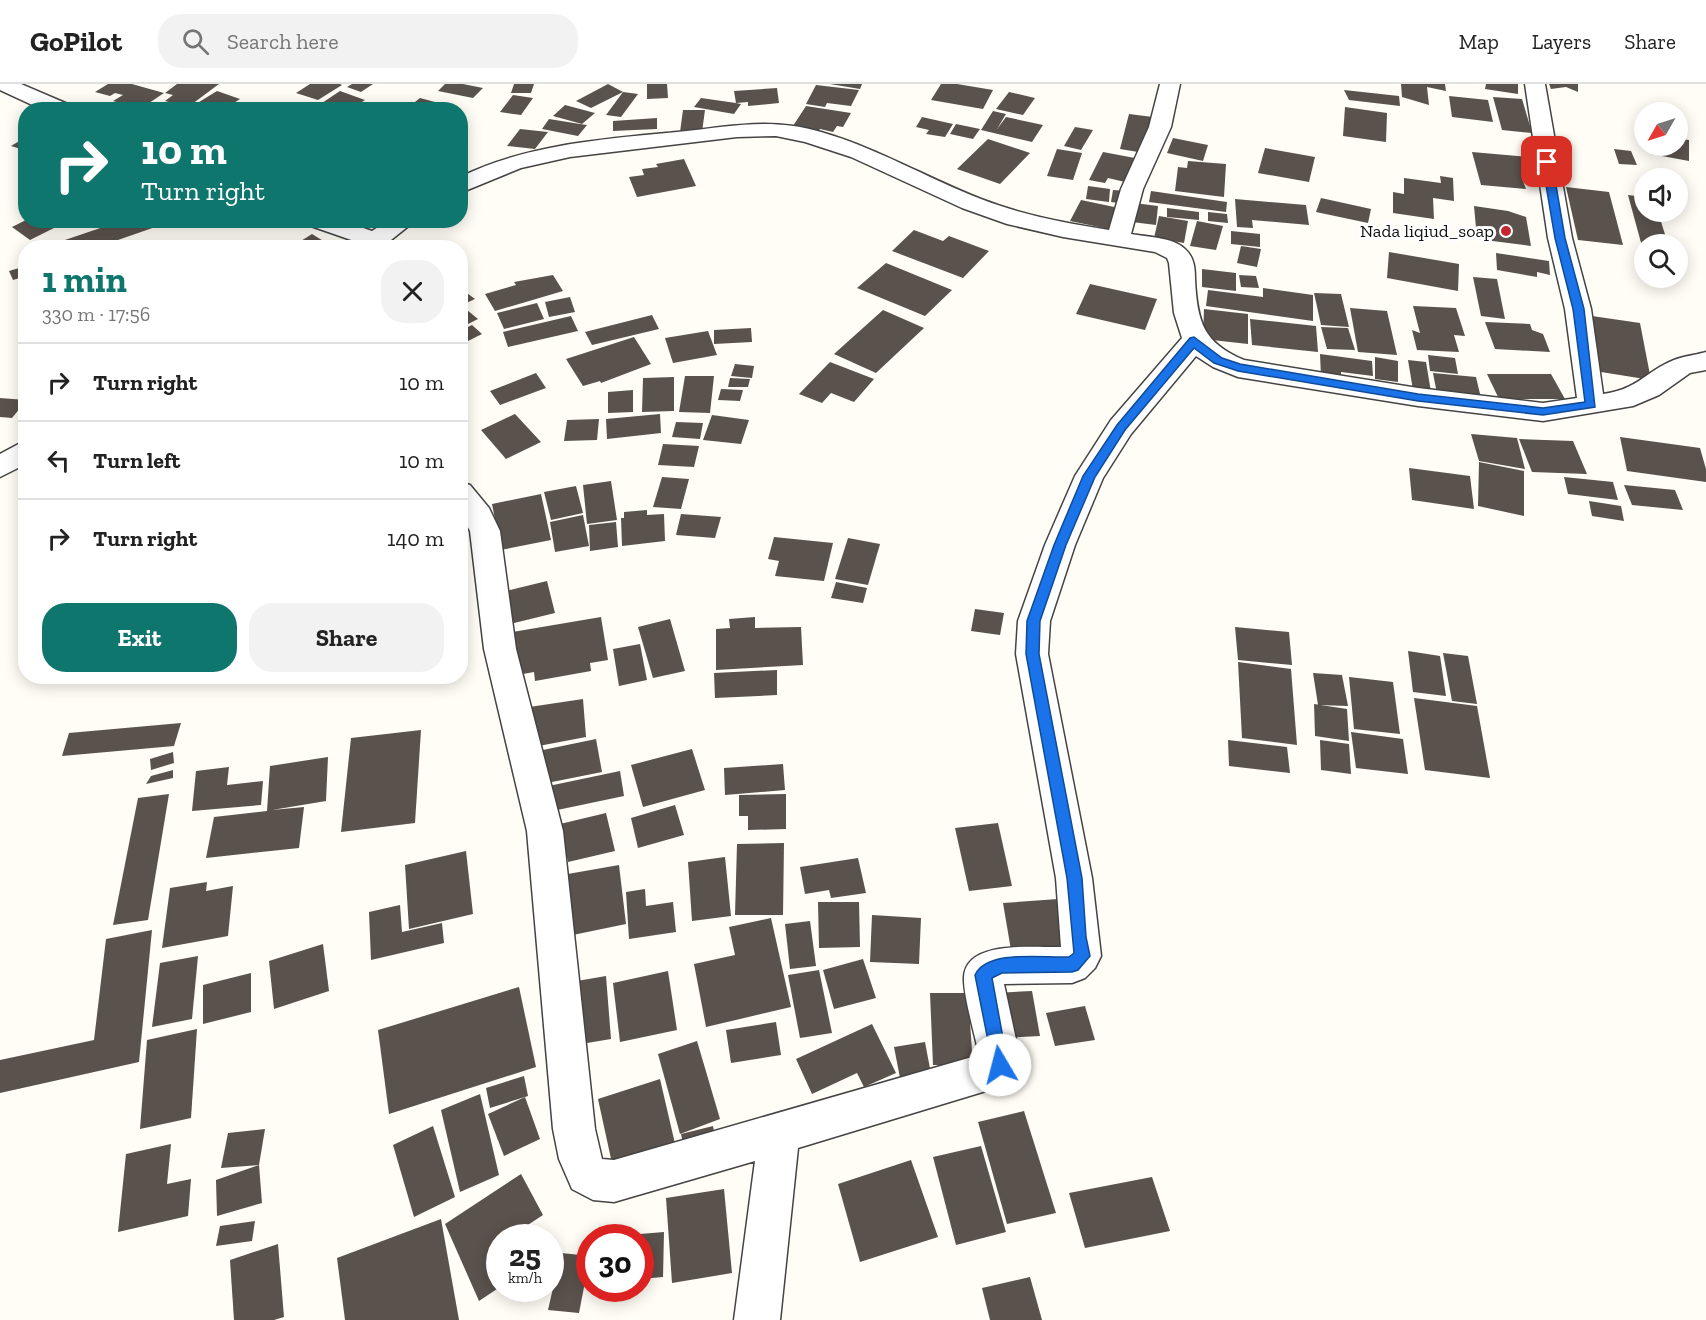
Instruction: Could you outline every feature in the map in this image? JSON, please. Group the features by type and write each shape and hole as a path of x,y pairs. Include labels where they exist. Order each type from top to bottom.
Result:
{"street":[{"path":"3,84 44,102"},
{"path":"1119,239 1132,189 1160,127 1170,84"},
{"path":"1535,84 1560,238 1578,309 1591,405"},
{"path":"468,182 503,167 593,147 756,129 788,131 835,144 932,183 970,203 1013,217 1160,246 1177,254 1182,265 1184,291 1194,341 1204,352 1238,368 1418,397 1543,412 1623,400 1649,389 1682,366 1706,362"},
{"path":"334,228 360,240"},
{"path":"375,240 393,228"},
{"path":"468,502 479,515 485,531 500,650 545,831 574,1129 583,1169 589,1177 601,1183 614,1181 995,1070 1000,1065 1000,1058 983,975 991,967 1072,965 1082,956 1078,937 1074,878 1032,654 1034,621 1060,545 1089,476 1121,427 1194,341"},
{"path":"0,467 18,455"},
{"path":"758,1320 779,1134"}],"building":[{"path":"108,84 132,84 164,93 150,102 116,102 113,101 123,95 115,93 110,96 95,92"},
{"path":"177,84 219,84 195,102 165,101 173,95 165,93"},
{"path":"310,84 342,85 318,100 296,93"},
{"path":"352,84 373,84 361,92 347,87"},
{"path":"445,84 463,84 483,88 473,98 438,91"},
{"path":"514,84 534,84 531,93 511,93"},
{"path":"608,84 623,92 591,108 576,101"},
{"path":"647,84 667,84 668,98 647,99"},
{"path":"830,84 862,84 860,89"},
{"path":"941,84 957,84 993,90 983,109 931,100"},
{"path":"1401,84 1445,84 1446,91 1427,87 1429,105 1402,97"},
{"path":"1486,84 1518,84 1518,94 1485,89"},
{"path":"1549,84 1578,84 1578,92 1566,87 1551,89"},
{"path":"816,85 859,90 851,106 827,103 825,107 806,104"},
{"path":"777,88 779,103 748,106 748,102 736,103 734,91"},
{"path":"1344,90 1399,96 1400,106 1349,100"},
{"path":"217,91 240,99 235,102 199,102"},
{"path":"340,91 365,100 362,102 324,102"},
{"path":"623,92 638,94 621,117 606,115"},
{"path":"1009,92 1035,98 1023,115 996,109"},
{"path":"513,95 533,98 521,115 500,112"},
{"path":"1449,96 1488,100 1493,122 1452,117"},
{"path":"1493,97 1522,99 1532,133 1502,130"},
{"path":"420,98 435,102 415,102"},
{"path":"701,98 741,104 734,114 694,107"},
{"path":"565,105 595,113 582,124 553,116"},
{"path":"806,106 851,113 843,127 837,126 833,132 820,129 817,133 791,129"},
{"path":"1345,107 1387,113 1386,142 1343,136"},
{"path":"683,110 705,110 702,132 680,132"},
{"path":"993,111 1006,114 997,129 1006,117 1043,125 1032,142 981,130"},
{"path":"1129,114 1153,117 1144,153 1120,149"},
{"path":"922,117 953,124 945,137 926,134 929,130 916,127"},
{"path":"657,118 657,129 613,131 613,121"},
{"path":"549,119 587,125 578,136 542,129"},
{"path":"956,124 980,129 973,139 950,134"},
{"path":"1075,127 1093,130 1081,150 1064,146"},
{"path":"520,129 548,132 535,149 507,146"},
{"path":"1173,138 1208,145 1203,161 1167,153"},
{"path":"988,139 1030,153 1000,184 957,169"},
{"path":"1689,140 1689,161 1662,156 1688,156"},
{"path":"1265,148 1315,157 1309,182 1258,173"},
{"path":"1057,149 1082,153 1073,180 1047,176"},
{"path":"1614,149 1631,151 1637,165 1619,164"},
{"path":"1103,152 1140,159 1129,183 1108,178 1105,183 1089,180"},
{"path":"1472,152 1530,157 1539,182 1523,181 1526,189 1481,185"},
{"path":"684,159 696,186 637,197 629,177 644,175 642,169 658,167 656,164"},
{"path":"1188,161 1226,164 1224,197 1175,191 1178,167 1187,168"},
{"path":"1440,176 1453,178 1454,201 1433,198 1434,219 1393,213 1393,192 1404,194 1404,178 1441,183"},
{"path":"1088,186 1110,189 1109,202 1086,199"},
{"path":"1566,187 1609,192 1623,245 1578,240"},
{"path":"1113,190 1128,191 1126,204 1111,202"},
{"path":"1151,191 1227,202 1226,212 1149,202"},
{"path":"1628,195 1634,196 1634,217"},
{"path":"1321,198 1371,209 1368,223 1316,212"},
{"path":"1235,199 1306,205 1309,225 1252,220 1253,228 1237,227"},
{"path":"1081,200 1119,208 1109,229 1070,221"},
{"path":"1134,203 1158,206 1156,225 1132,222"},
{"path":"1474,206 1508,211 1526,217 1531,246 1477,239"},
{"path":"1167,208 1199,212 1199,220 1167,217"},
{"path":"1208,212 1227,214 1228,223 1208,221"},
{"path":"1159,216 1188,221 1184,243 1154,238"},
{"path":"1197,221 1223,226 1216,250 1190,246"},
{"path":"1635,222 1661,222 1665,234 1639,234"},
{"path":"18,224 18,228 54,228 30,240 12,227"},
{"path":"100,228 152,228 118,240 65,240"},
{"path":"914,230 943,241 949,236 989,251 963,278 892,251"},
{"path":"1231,231 1260,234 1260,247 1231,244"},
{"path":"312,234 322,240 302,240"},
{"path":"1241,246 1261,249 1257,267 1237,263"},
{"path":"1389,252 1459,264 1458,291 1387,278"},
{"path":"1496,253 1549,261 1550,275 1537,272 1537,277 1497,270"},
{"path":"886,263 952,290 925,316 857,288"},
{"path":"18,268 18,278 13,280 9,271"},
{"path":"1202,269 1236,273 1236,291 1202,287"},
{"path":"553,275 563,291 495,311 485,294 516,285 514,282"},
{"path":"1239,275 1256,276 1259,288 1241,287"},
{"path":"1473,277 1497,279 1505,319 1481,316"},
{"path":"1090,284 1157,299 1145,330 1076,314"},
{"path":"1263,288 1313,295 1313,321 1206,306 1208,290 1263,297"},
{"path":"1314,293 1341,294 1349,327 1321,325"},
{"path":"468,294 475,299 468,302"},
{"path":"570,297 575,312 549,317 545,302"},
{"path":"537,303 544,319 504,329 497,313"},
{"path":"1413,306 1456,308 1465,336 1454,335 1459,352 1417,350 1412,330 1420,333"},
{"path":"1350,308 1387,311 1397,355 1358,352"},
{"path":"1204,309 1248,314 1248,344 1203,339"},
{"path":"883,310 924,328 876,373 834,354"},
{"path":"468,311 478,319 468,324"},
{"path":"652,315 659,329 592,345 585,332"},
{"path":"571,316 578,331 508,347 503,332"},
{"path":"1592,316 1640,323 1651,380 1601,372"},
{"path":"1250,319 1316,326 1318,352 1252,345"},
{"path":"1485,322 1530,324 1532,330 1543,334 1550,352 1495,349"},
{"path":"472,325 482,334 468,341 468,327"},
{"path":"1321,327 1348,328 1355,350 1327,349"},
{"path":"751,328 752,342 714,344 714,330"},
{"path":"708,331 717,355 673,363 665,338"},
{"path":"634,337 651,364 601,383 600,381 583,386 566,359"},
{"path":"1320,354 1372,361 1373,376 1341,372 1341,379 1321,377"},
{"path":"1428,355 1455,358 1458,374 1430,371"},
{"path":"1375,357 1398,361 1398,382 1375,379"},
{"path":"1408,360 1426,362 1431,392 1413,390"},
{"path":"830,362 874,379 854,402 831,393 822,403 799,394"},
{"path":"735,364 754,366 752,378 731,376"},
{"path":"536,373 546,388 500,405 490,391"},
{"path":"1433,373 1476,377 1481,398 1437,394"},
{"path":"1487,374 1551,374 1565,399 1499,399"},
{"path":"685,376 714,376 710,413 679,412"},
{"path":"674,377 674,411 642,412 643,378"},
{"path":"730,378 750,379 748,387 728,387"},
{"path":"721,389 743,390 740,401 718,400"},
{"path":"633,390 633,412 608,413 608,392"},
{"path":"0,398 18,399 18,411 12,418 0,417"},
{"path":"515,414 541,442 506,459 481,430"},
{"path":"660,414 661,433 607,439 606,419"},
{"path":"712,415 749,420 741,444 703,440"},
{"path":"599,419 597,440 564,441 567,420"},
{"path":"676,422 703,423 700,439 672,437"},
{"path":"1471,434 1517,438 1525,469 1479,461"},
{"path":"1620,437 1700,448 1706,469 1706,482 1627,471"},
{"path":"1519,439 1573,441 1587,474 1532,472"},
{"path":"663,444 699,446 694,467 658,465"},
{"path":"1479,462 1524,471 1524,516 1478,506"},
{"path":"1409,468 1470,476 1474,509 1412,500"},
{"path":"662,477 689,479 681,509 653,507"},
{"path":"1564,477 1613,482 1618,500 1568,494"},
{"path":"611,481 617,520 587,524 583,485"},
{"path":"1624,485 1675,490 1683,510 1632,505"},
{"path":"576,486 583,513 551,520 544,492"},
{"path":"541,494 551,540 501,550 492,504"},
{"path":"1589,501 1621,506 1624,521 1592,516"},
{"path":"647,510 647,515 664,514 665,541 622,546 621,518 624,518 624,512"},
{"path":"681,514 721,517 715,538 676,535"},
{"path":"583,515 589,546 555,552 550,522"},
{"path":"616,522 618,547 590,551 589,525"},
{"path":"774,537 833,543 824,581 775,576 779,561 768,559"},
{"path":"848,538 880,544 868,585 835,579"},
{"path":"547,581 555,613 506,625 498,593"},
{"path":"836,582 867,588 863,603 831,598"},
{"path":"975,609 1004,613 1000,635 971,631"},
{"path":"601,617 608,660 590,663 591,671 535,681 534,672 512,676 507,633"},
{"path":"755,617 755,628 801,627 803,665 716,670 716,629 730,628 729,619"},
{"path":"670,619 685,671 653,678 638,627"},
{"path":"1235,627 1289,632 1292,665 1238,660"},
{"path":"640,644 647,680 619,686 613,649"},
{"path":"1408,651 1440,656 1446,696 1413,692"},
{"path":"1443,653 1468,656 1477,704 1452,701"},
{"path":"1238,662 1291,669 1297,745 1242,738"},
{"path":"777,670 777,695 715,698 714,673"},
{"path":"1313,673 1342,675 1348,706 1318,705"},
{"path":"1349,677 1393,682 1400,734 1354,729"},
{"path":"1414,698 1477,706 1490,778 1425,770"},
{"path":"583,699 586,737 528,748 516,709"},
{"path":"1314,704 1347,709 1349,741 1315,736"},
{"path":"181,723 174,746 62,756 69,733"},
{"path":"421,730 415,823 341,832 351,738"},
{"path":"1351,732 1403,739 1408,774 1356,768"},
{"path":"596,739 602,772 542,784 538,751"},
{"path":"1228,740 1287,747 1290,773 1229,766"},
{"path":"1320,740 1349,744 1351,774 1321,770"},
{"path":"692,749 705,790 643,807 631,765"},
{"path":"173,752 174,763 151,770 150,759"},
{"path":"328,757 326,801 272,810 304,807 299,848 206,858 214,817 267,811 270,766"},
{"path":"783,764 785,790 725,795 724,768"},
{"path":"229,767 227,785 263,781 261,805 192,811 196,771"},
{"path":"173,770 173,778 146,784 151,776"},
{"path":"620,771 624,796 543,813 539,788"},
{"path":"169,794 148,920 113,925 138,798"},
{"path":"786,794 786,829 748,830 748,816 739,816 739,795"},
{"path":"675,805 684,835 638,848 631,818"},
{"path":"606,813 615,851 568,862 560,824"},
{"path":"998,823 1012,886 969,891 955,828"},
{"path":"784,843 783,915 735,915 737,844"},
{"path":"466,851 473,914 409,929 405,865"},
{"path":"725,857 731,916 692,921 688,862"},
{"path":"858,858 866,893 831,898 829,890 805,894 800,867"},
{"path":"619,865 626,924 568,936 562,875"},
{"path":"207,882 206,891 233,886 228,936 162,948 170,888"},
{"path":"645,889 646,906 673,902 676,932 629,939 626,892"},
{"path":"1058,899 1070,958 1013,962 1003,903"},
{"path":"818,902 859,902 860,947 819,948"},
{"path":"400,905 402,932 442,923 444,943 371,960 369,912"},
{"path":"872,915 921,918 919,964 870,962"},
{"path":"771,918 791,1007 706,1027 694,964 735,955 729,927"},
{"path":"810,921 816,966 790,969 785,924"},
{"path":"152,930 139,1062 0,1093 0,1060 94,1040 106,939"},
{"path":"323,944 329,991 274,1009 269,961"},
{"path":"198,956 192,1019 152,1027 160,963"},
{"path":"863,959 876,998 834,1009 823,970"},
{"path":"819,970 832,1033 800,1038 788,975"},
{"path":"668,971 677,1030 620,1042 613,983"},
{"path":"251,973 251,1012 203,1024 203,985"},
{"path":"606,976 611,1039 575,1045 571,982"},
{"path":"519,987 536,1067 389,1114 378,1030"},
{"path":"1032,991 1040,1036 1001,1038 995,993"},
{"path":"930,993 968,993 973,1065 933,1065"},
{"path":"1085,1006 1095,1040 1055,1046 1046,1013"},
{"path":"776,1022 781,1055 731,1063 726,1030"},
{"path":"872,1024 896,1073 864,1087 857,1073 812,1094 796,1059"},
{"path":"197,1029 191,1118 140,1129 147,1040"},
{"path":"697,1041 720,1119 680,1134 658,1054"},
{"path":"925,1042 932,1079 901,1083 894,1047"},
{"path":"524,1076 528,1096 490,1108 486,1088"},
{"path":"660,1079 676,1148 613,1168 598,1099"},
{"path":"480,1094 499,1175 460,1192 441,1110"},
{"path":"525,1097 540,1139 504,1156 488,1114"},
{"path":"1024,1111 1056,1213 1007,1224 978,1122"},
{"path":"433,1126 455,1197 414,1217 393,1145"},
{"path":"713,1126 717,1146 685,1153 681,1134"},
{"path":"265,1129 259,1165 221,1168 228,1133"},
{"path":"171,1144 167,1184 191,1179 188,1216 118,1232 126,1154"},
{"path":"981,1146 1006,1232 956,1245 933,1157"},
{"path":"911,1160 938,1237 860,1262 838,1184"},
{"path":"259,1165 262,1203 217,1216 216,1180"},
{"path":"521,1174 543,1215 529,1224 486,1224 486,1296 479,1301 445,1224"},
{"path":"1152,1177 1170,1231 1085,1248 1069,1193"},
{"path":"724,1189 732,1273 672,1283 666,1198"},
{"path":"441,1219 459,1320 345,1320 337,1258"},
{"path":"255,1221 252,1241 216,1246 220,1226"},
{"path":"664,1232 663,1277 654,1278 654,1233"},
{"path":"278,1244 284,1317 274,1320 234,1320 230,1260"},
{"path":"564,1253 576,1255 576,1302 581,1302 579,1313 548,1310 550,1302 564,1302"},
{"path":"1030,1277 1042,1320 990,1320 982,1288"}],"place":[{"name":"Nada liqiud_soap","path":"1506,231"}],"route":[{"path":"1000,1065 983,975 991,967 1072,965 1082,956 1078,937 1074,878 1032,654 1034,621 1060,545 1089,476 1121,427 1194,341 1204,352 1238,368 1418,397 1543,412 1591,405 1578,309 1560,238 1547,162"}]}
